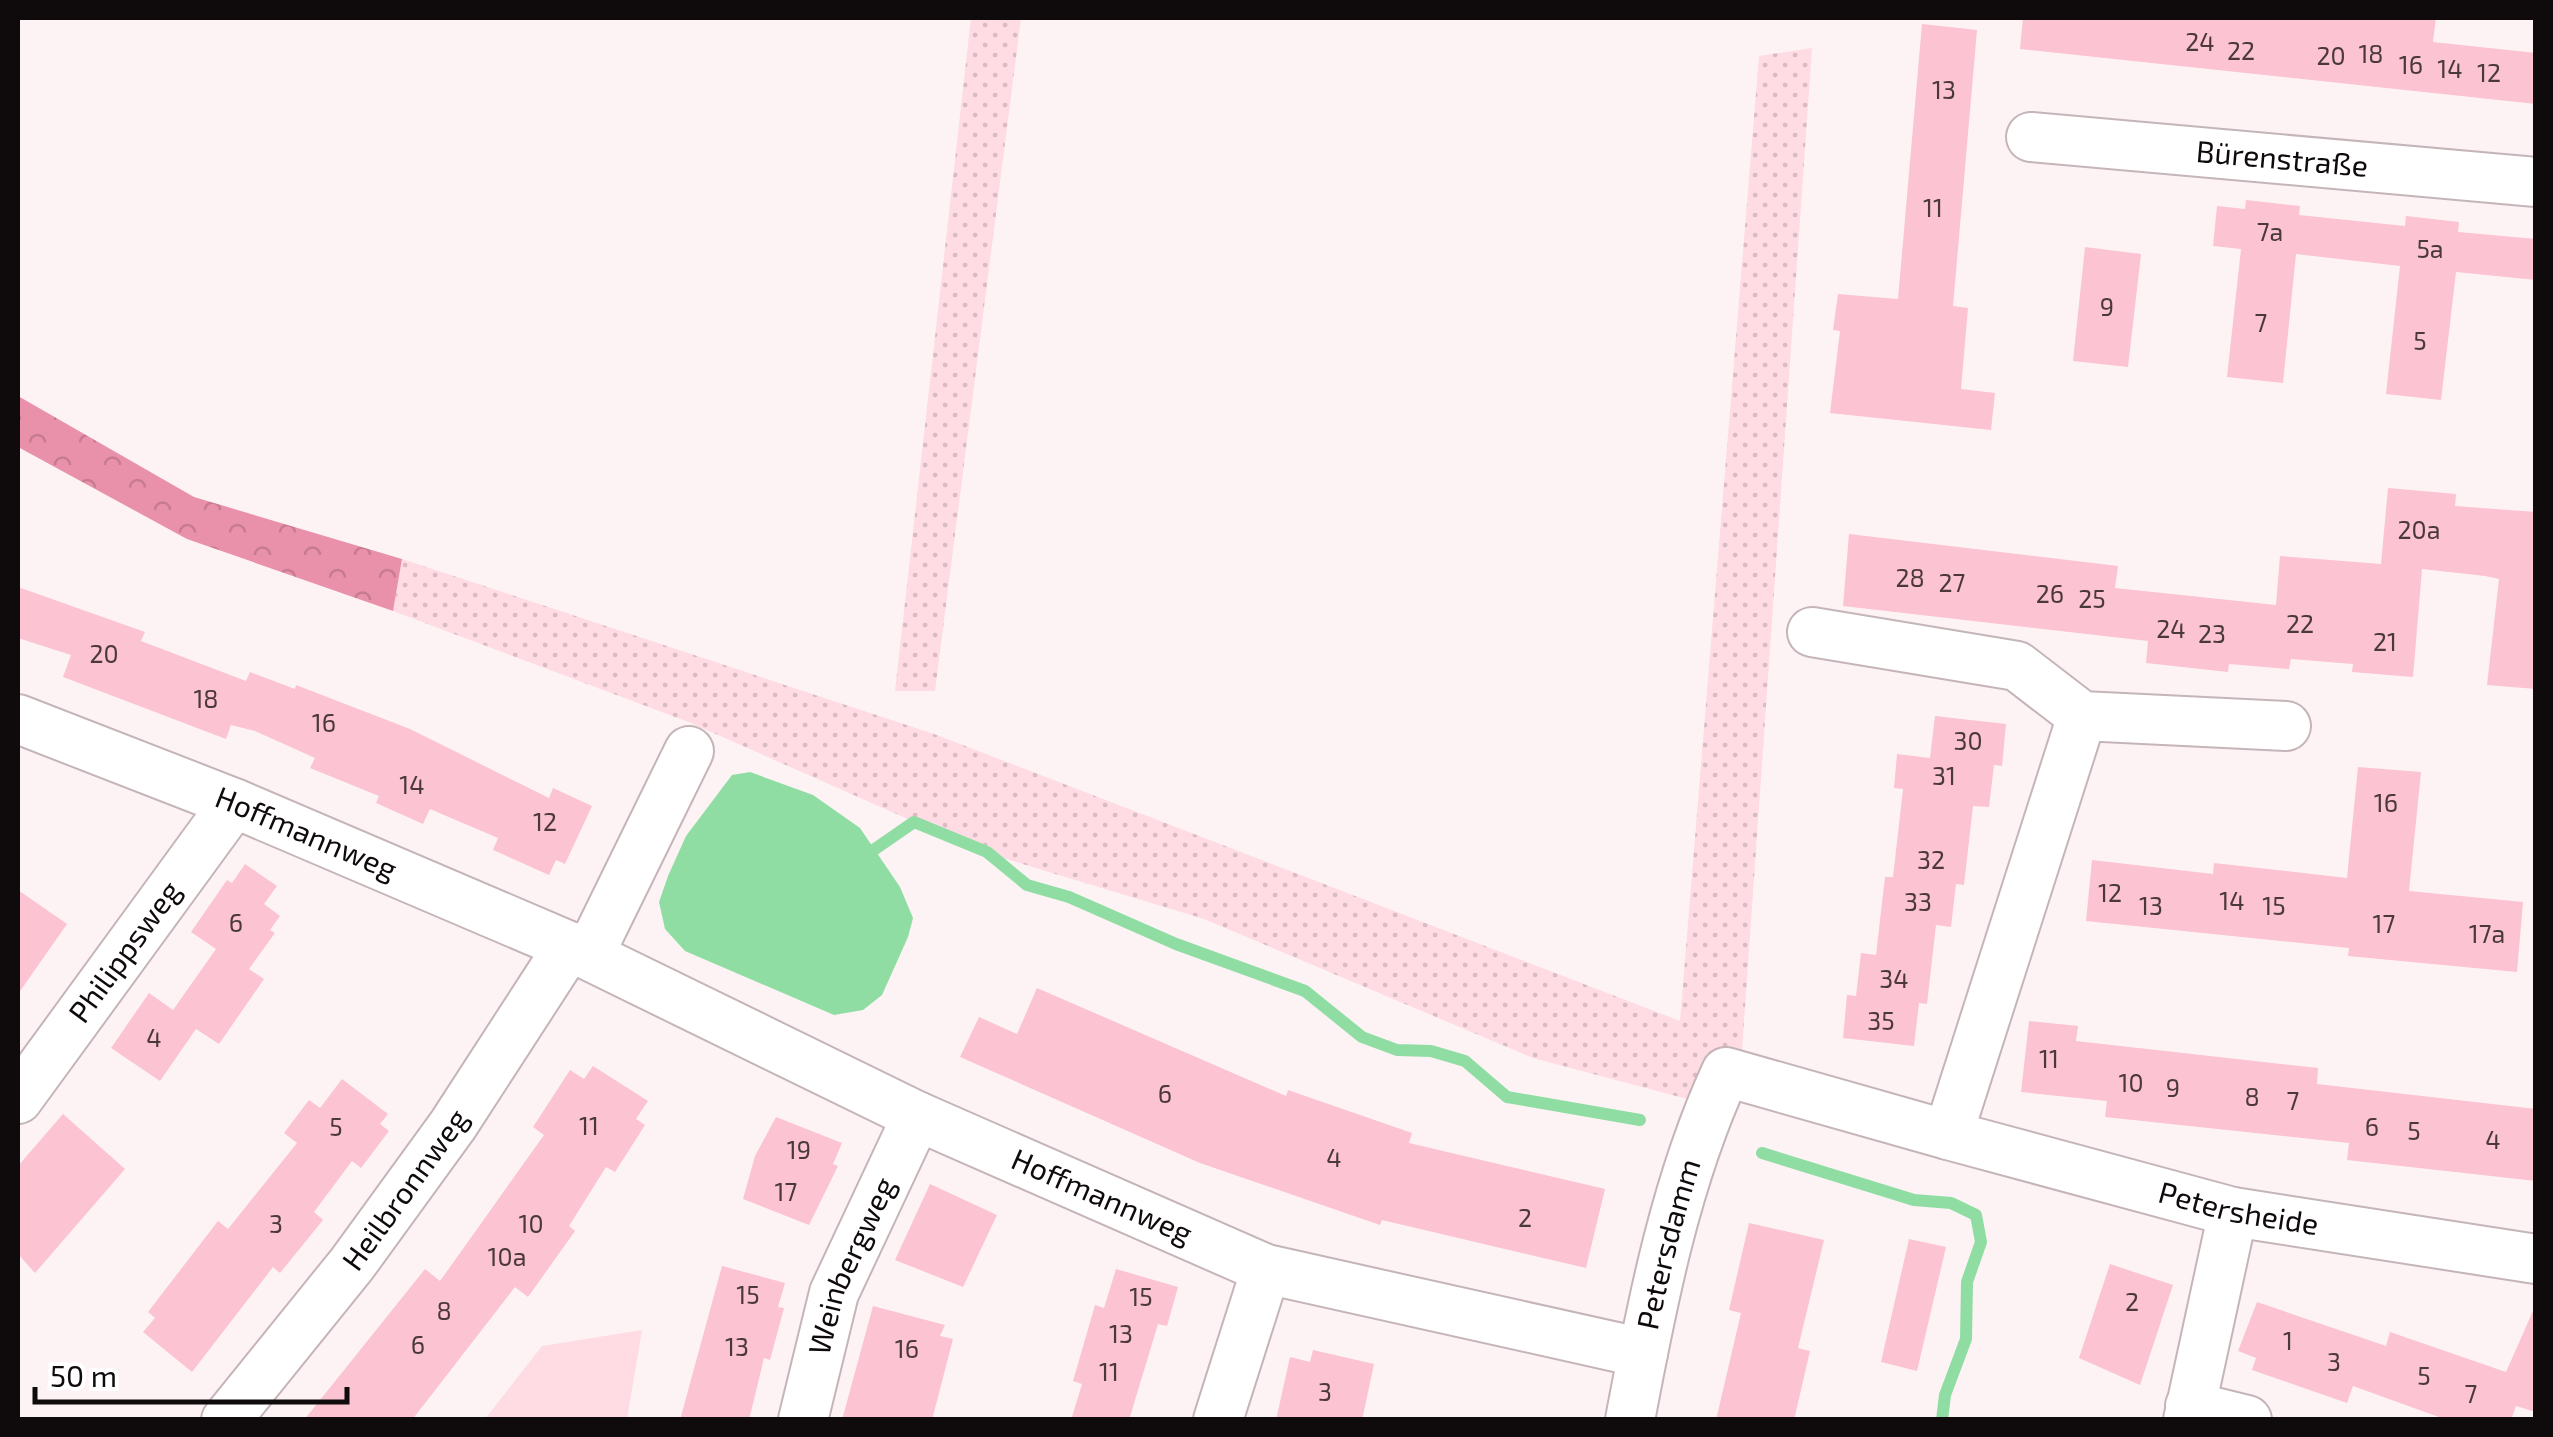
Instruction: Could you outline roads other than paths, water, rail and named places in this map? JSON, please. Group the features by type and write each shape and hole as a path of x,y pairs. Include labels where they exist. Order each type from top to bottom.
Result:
{"street":[{"name":"Bürenstraße","path":"2031,137 2536,182"},
{"path":"1812,632 2017,666 2082,716 2286,726"},
{"path":"1948,1134 2082,716"},
{"name":"Hoffmannweg","path":"18,720 234,802 579,950 917,1116 1266,1268 1643,1353"},
{"path":"579,950 689,751"},
{"name":"Philippsweg","path":"18,1099 234,802"},
{"name":"Heilbronnweg","path":"226,1420 352,1264 579,950"},
{"name":"Petersheide","path":"1726,1072 2233,1212 2536,1259"},
{"name":"Petersdamm","path":"1630,1420 1643,1353 1701,1126 1726,1072"},
{"name":"Weinbergweg","path":"803,1420 834,1293 917,1116"},
{"path":"2233,1212 2189,1413 2247,1420"},
{"path":"1218,1420 1266,1268"}],"waterway":[{"path":"875,849 914,822 987,852 1027,885 1069,897 1176,944 1305,991 1362,1037 1397,1050 1431,1051 1465,1061 1507,1097 1640,1120"},
{"path":"1762,1153 1914,1200 1951,1203 1976,1215 1981,1242 1967,1282 1966,1339 1945,1395 1942,1420"}]}
